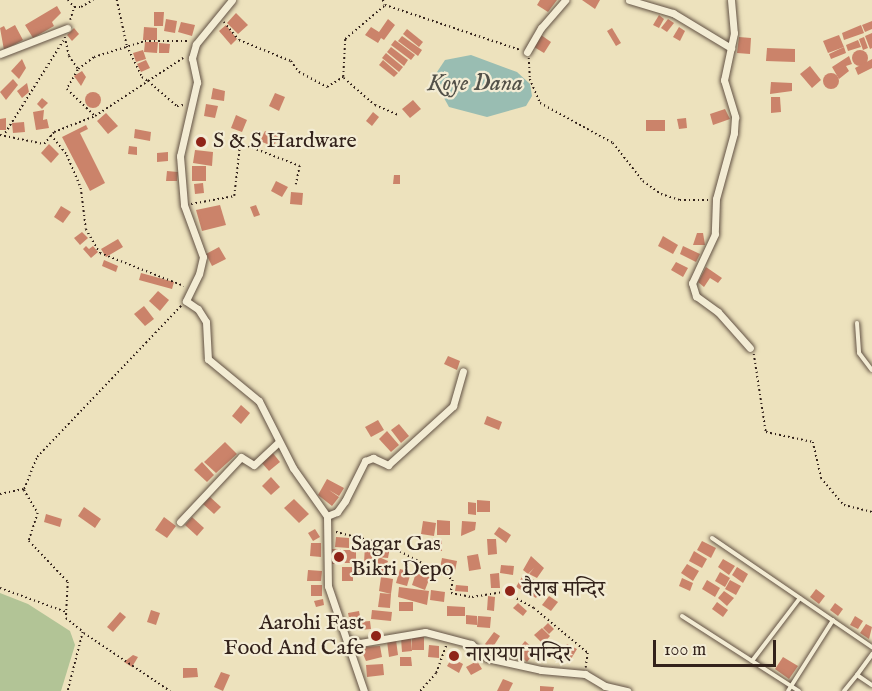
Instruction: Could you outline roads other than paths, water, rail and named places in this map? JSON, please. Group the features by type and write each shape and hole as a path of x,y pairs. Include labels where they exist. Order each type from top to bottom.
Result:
{"street":[{"path":"232,0 198,41 192,58 197,82 194,104 180,156 184,205 202,257 187,298 206,322 208,359 259,401 279,442 327,516 328,586 348,640 363,691"},
{"path":"527,52 541,27 565,0"},
{"path":"629,0 673,13 731,48"},
{"path":"731,0 731,48 724,80 735,117 734,133 716,199 715,234 692,283 692,291 718,312 750,348"},
{"path":"0,54 68,28"},
{"path":"327,516 337,512 345,501 365,461 372,458 388,465 453,406 463,371"},
{"path":"180,522 241,457 254,465 279,442"},
{"path":"348,640 360,643 425,632 471,644 487,658 541,670 585,674 605,686 627,691"}],"lane":[{"path":"856,323 859,353 872,370"},
{"path":"712,538 872,647"},
{"path":"752,661 800,598"},
{"path":"682,616 799,691"},
{"path":"788,691 832,620"},
{"path":"844,691 872,654"},
{"path":"858,675 872,685"}],"water":[{"name":"Koye Dana","path":"471,55 517,72 530,84 532,96 526,106 487,117 449,107 433,78 445,60"}],"place":[{"name":"S & S Hardware","path":"201,142"},
{"name":"Sagar Gas Bikri Depo","path":"339,557"},
{"name":"वैराब मन्दिर","path":"510,591"},
{"name":"Aarohi Fast Food And Cafe","path":"376,636"},
{"name":"नारायण मन्दिर","path":"454,656"}]}
